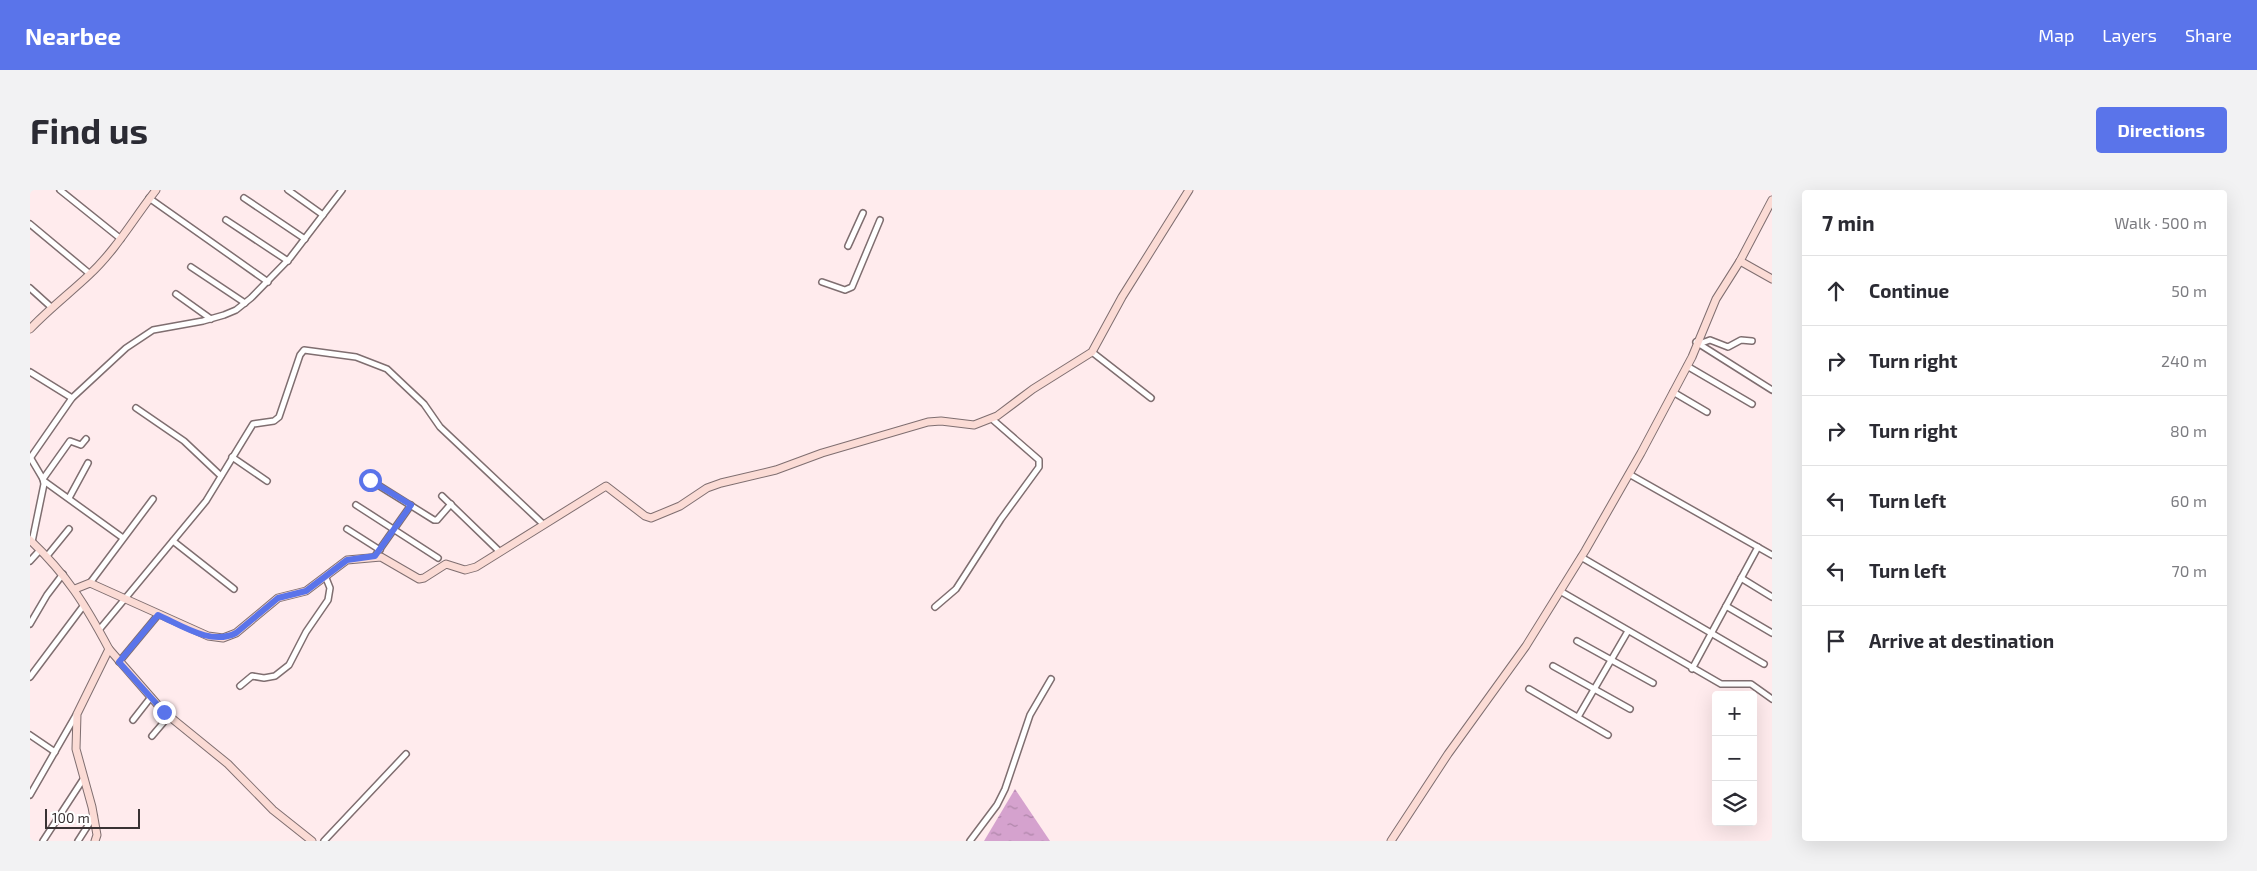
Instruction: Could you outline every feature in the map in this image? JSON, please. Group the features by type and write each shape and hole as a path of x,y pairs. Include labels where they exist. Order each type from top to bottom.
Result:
{"street":[{"path":"60,190 121,239"},
{"path":"30,329 50,307 90,274 121,239 156,190"},
{"path":"288,190 323,215"},
{"path":"123,538 44,480 30,457 72,398 126,348 153,330 211,319 232,312 245,303 288,261 342,190"},
{"path":"347,529 386,560 419,580 446,564 470,569 606,486 645,516 651,518 680,506 715,484 776,470 822,453 914,426 941,422 974,425 992,419 1013,406 1033,389 1092,352 1122,297 1189,190"},
{"path":"149,198 268,282"},
{"path":"244,198 305,239"},
{"path":"1390,841 1448,754 1526,646 1581,557 1629,474 1687,366 1716,299 1740,260 1772,200"},
{"path":"848,246 863,213"},
{"path":"226,220 288,261"},
{"path":"822,282 845,290 852,287 880,220"},
{"path":"30,224 90,274"},
{"path":"1740,260 1772,279"},
{"path":"191,267 245,303"},
{"path":"30,288 50,307"},
{"path":"176,294 211,319"},
{"path":"1698,343 1710,340 1728,347 1741,340 1752,341"},
{"path":"1698,343 1772,390"},
{"path":"98,630 206,502 253,424 274,421 279,417 302,352 306,350 362,359 387,369 427,406 440,427 543,524"},
{"path":"1092,352 1151,398"},
{"path":"1687,366 1752,404"},
{"path":"30,372 72,398"},
{"path":"1673,392 1707,412"},
{"path":"136,408 184,441 221,476"},
{"path":"935,607 956,589 1001,519 1039,467 1039,460 992,419"},
{"path":"86,439 81,445 70,441 44,480 31,541 47,556 75,589 109,649 119,662 169,716 228,764 273,810 310,840"},
{"path":"232,457 268,481"},
{"path":"69,498 88,463"},
{"path":"1629,474 1772,556"},
{"path":"370,480 434,520 450,504"},
{"path":"442,496 500,552"},
{"path":"75,589 90,583 153,499"},
{"path":"356,505 438,558"},
{"path":"90,583 124,600 208,636 223,638 236,633 278,598 306,591 326,578 336,567 347,560 377,553 411,505"},
{"path":"47,556 69,529"},
{"path":"173,541 234,589"},
{"path":"1692,668 1758,547"},
{"path":"30,561 40,550"},
{"path":"1581,557 1764,664"},
{"path":"30,624 47,595 63,574"},
{"path":"240,686 252,676 264,678 280,674 289,665 306,632 328,600 330,588 326,578"},
{"path":"1741,578 1772,597"},
{"path":"1560,591 1721,684 1751,684 1772,699"},
{"path":"30,677 84,605"},
{"path":"1726,606 1772,633"},
{"path":"119,662 158,615"},
{"path":"1578,717 1628,631"},
{"path":"1577,641 1653,683"},
{"path":"30,795 77,714 109,649"},
{"path":"1553,666 1630,709"},
{"path":"970,841 997,805 1005,789 1030,715 1051,679"},
{"path":"1529,689 1608,735"},
{"path":"133,720 151,696"},
{"path":"77,714 76,749 94,816 97,835 95,841"},
{"path":"152,736 169,716"},
{"path":"30,735 55,752"},
{"path":"324,841 406,754"},
{"path":"43,841 84,778"},
{"path":"78,841 94,816"}],"water":[{"path":"1015,789 1050,841 984,841"}],"route":[{"path":"164,712 119,662 158,615 208,636 215,638 229,637 278,598 306,591 326,578 336,567 347,560 375,556 411,505 370,480"}]}
